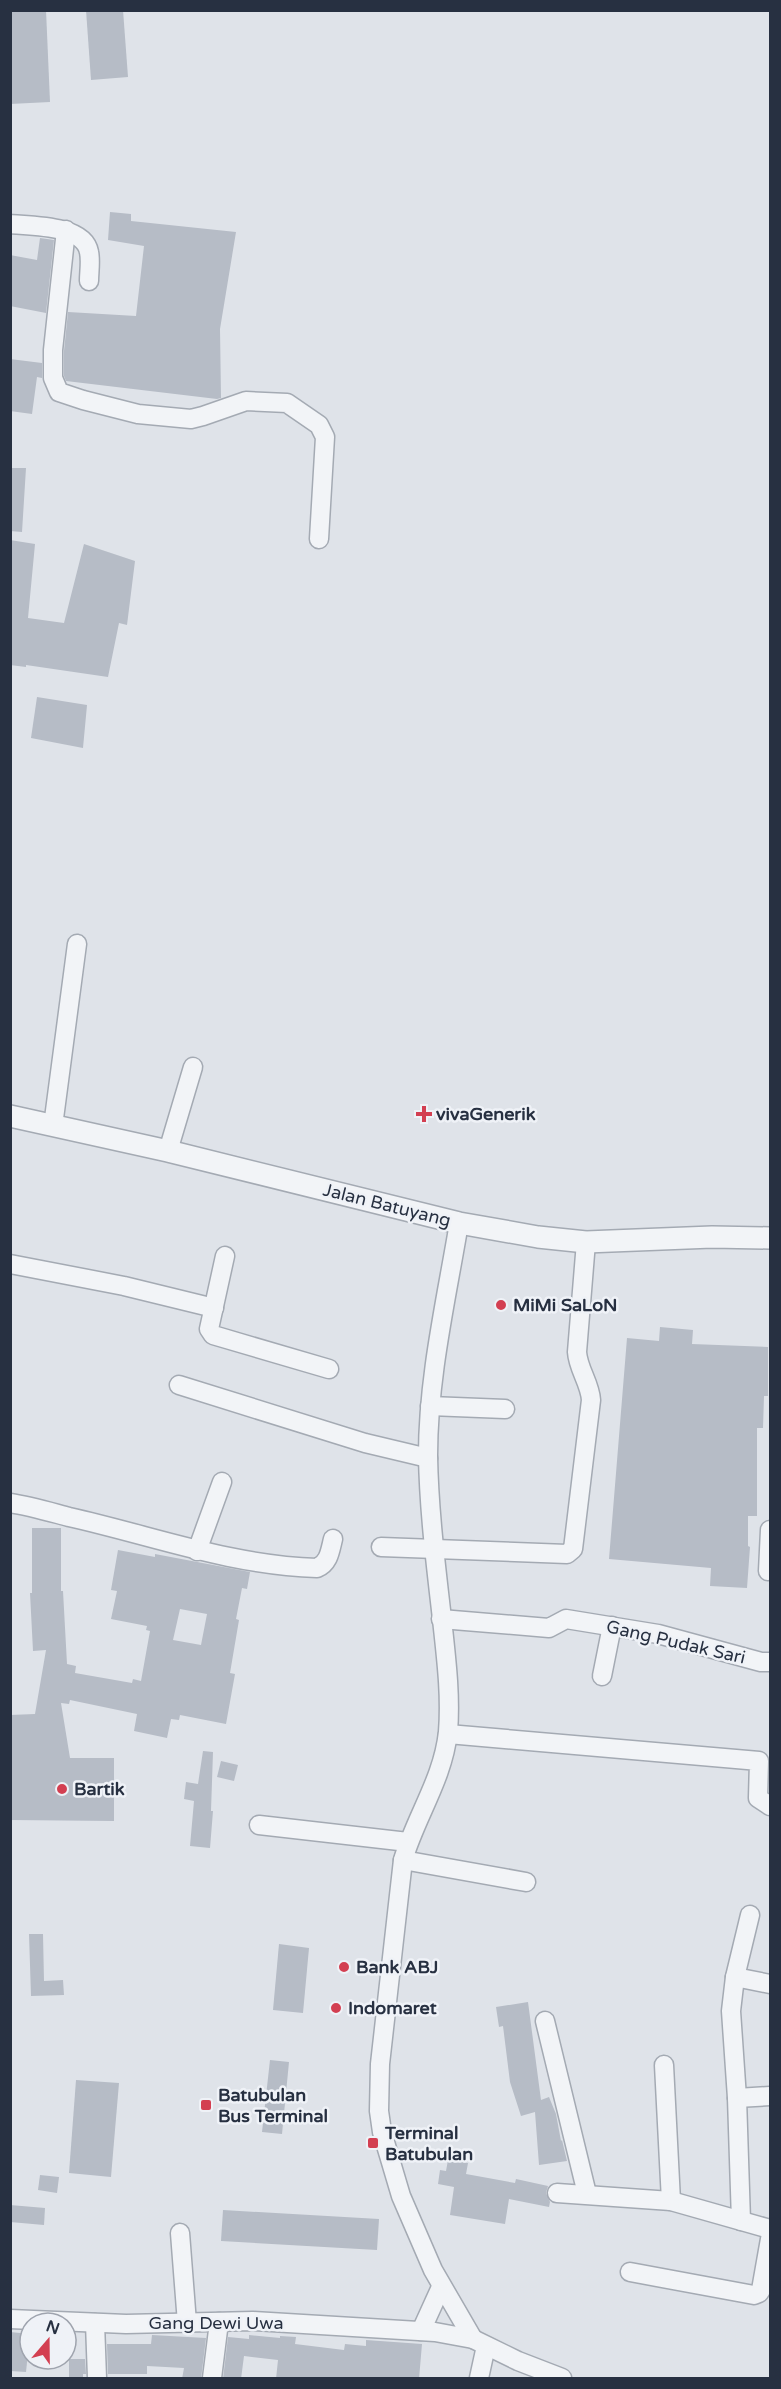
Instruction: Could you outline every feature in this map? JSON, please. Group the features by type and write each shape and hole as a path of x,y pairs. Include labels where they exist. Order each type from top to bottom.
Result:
{"street":[{"path":"10,224 66,230 82,239 89,251 89,281"},
{"path":"66,230 53,350 52,378 59,392 128,411 190,419 246,401 287,403 318,425 325,436 319,539"},
{"path":"53,1126 77,944"},
{"path":"168,1151 193,1067"},
{"name":"Jalan Batuyang","path":"10,1116 168,1151 459,1223 538,1237 586,1242 712,1237 771,1238"},
{"path":"459,1223 435,1358 429,1406 428,1458 434,1548 448,1680 448,1734 442,1764 408,1842 403,1860 380,2064 380,2111 382,2132 394,2177 441,2287 480,2343 479,2379"},
{"path":"381,1547 567,1554 573,1549 591,1400 590,1389 577,1359 586,1242"},
{"path":"225,1256 209,1329 213,1335 329,1369"},
{"path":"10,1264 124,1286 214,1308"},
{"path":"179,1385 365,1443 428,1458"},
{"path":"429,1406 505,1409"},
{"path":"197,1551 222,1482"},
{"path":"10,1503 250,1563 317,1568 327,1561 333,1539"},
{"path":"768,1571 771,1530"},
{"name":"Gang Pudak Sari","path":"441,1619 549,1628 555,1627 566,1619 658,1634 761,1662 771,1662"},
{"path":"602,1676 612,1626"},
{"path":"448,1734 765,1761 758,1798 771,1806"},
{"path":"259,1825 408,1842"},
{"path":"403,1860 526,1882"},
{"path":"741,2221 737,2097 731,2011 735,1977 750,1916"},
{"path":"735,1977 771,1984"},
{"path":"545,2021 587,2194"},
{"path":"664,2065 671,2201"},
{"path":"737,2097 771,2096"},
{"path":"557,2193 671,2201 771,2229"},
{"path":"180,2233 187,2323"},
{"path":"630,2272 754,2295 761,2290 771,2240"},
{"path":"421,2331 441,2287"},
{"name":"Gang Dewi Uwa","path":"10,2319 95,2323 253,2321 421,2331 480,2343 517,2370 561,2378"},
{"path":"212,2379 219,2322"},
{"path":"95,2323 97,2379"}],"building":[{"path":"10,10 46,10 50,102 10,104"},
{"path":"86,10 123,10 128,77 91,80"},
{"path":"110,212 131,214 131,221 236,232 220,329 221,398 66,381 64,351 68,312 136,316 144,246 108,240"},
{"path":"40,238 54,240 46,313 10,306 10,255 37,260"},
{"path":"10,359 42,363 42,378 37,377 32,414 10,411"},
{"path":"10,468 26,468 22,532 10,531"},
{"path":"10,540 35,544 28,618 64,623 84,544 135,561 127,625 119,623 108,677 26,665 26,667 10,665"},
{"path":"37,697 87,705 83,748 31,738"},
{"path":"660,1327 693,1330 692,1344 768,1347 768,1396 764,1396 763,1428 757,1428 757,1516 748,1516 748,1546 750,1547 747,1588 710,1586 711,1568 609,1559 627,1338 659,1341"},
{"path":"32,1528 61,1528 61,1591 63,1591 67,1664 76,1666 75,1673 132,1683 133,1679 141,1681 150,1631 146,1630 147,1626 111,1619 117,1591 111,1590 118,1550 155,1557 155,1554 250,1572 247,1589 242,1588 236,1619 239,1620 230,1673 235,1674 226,1724 180,1715 179,1720 171,1719 167,1738 134,1731 137,1714 70,1700 69,1704 61,1703 70,1758 114,1758 114,1821 10,1820 10,1715 35,1714 46,1650 33,1651 30,1593 32,1593","holes":["180,1609 207,1614 201,1645 173,1640"]},
{"path":"203,1751 213,1752 211,1811 213,1811 210,1848 190,1846 194,1801 184,1799 186,1782 198,1784"},
{"path":"221,1761 238,1765 234,1781 217,1777"},
{"path":"29,1934 43,1934 44,1981 63,1980 64,1995 31,1996"},
{"path":"279,1944 309,1948 303,2013 273,2010"},
{"path":"528,2002 541,2100 549,2097 556,2114 567,2161 539,2165 535,2112 521,2116 510,2082 503,2026 499,2027 496,2007"},
{"path":"270,2060 289,2062 282,2134 262,2132"},
{"path":"76,2080 119,2083 111,2177 69,2173"},
{"path":"448,2160 468,2163 466,2174 515,2183 516,2179 548,2186 546,2193 550,2202 549,2207 509,2199 505,2224 450,2215 454,2187 438,2184 440,2170 446,2171"},
{"path":"40,2175 59,2177 57,2193 38,2190"},
{"path":"10,2205 45,2208 44,2225 10,2222"},
{"path":"223,2210 379,2219 377,2250 221,2241"},
{"path":"10,2332 18,2333 18,2371 26,2372 10,2371"},
{"path":"152,2335 206,2338 201,2379 182,2379 184,2368 147,2366 147,2374 108,2374 107,2344 151,2344"},
{"path":"249,2335 296,2337 295,2344 344,2350 345,2344 366,2346 366,2340 422,2344 419,2379 276,2379 278,2360 244,2356 241,2379 223,2379 228,2337 249,2339"},
{"path":"78,2359 85,2359 86,2374 83,2374 83,2379 69,2379 69,2371 78,2371"}],"place":[{"name":"vivaGenerik","path":"424,1114"},
{"name":"MiMi SaLoN","path":"501,1305"},
{"name":"Bartik","path":"62,1789"},
{"name":"Bank ABJ","path":"344,1967"},
{"name":"Indomaret","path":"336,2008"},
{"name":"Batubulan Bus Terminal","path":"206,2105"},
{"name":"Terminal Batubulan","path":"373,2143"}]}
